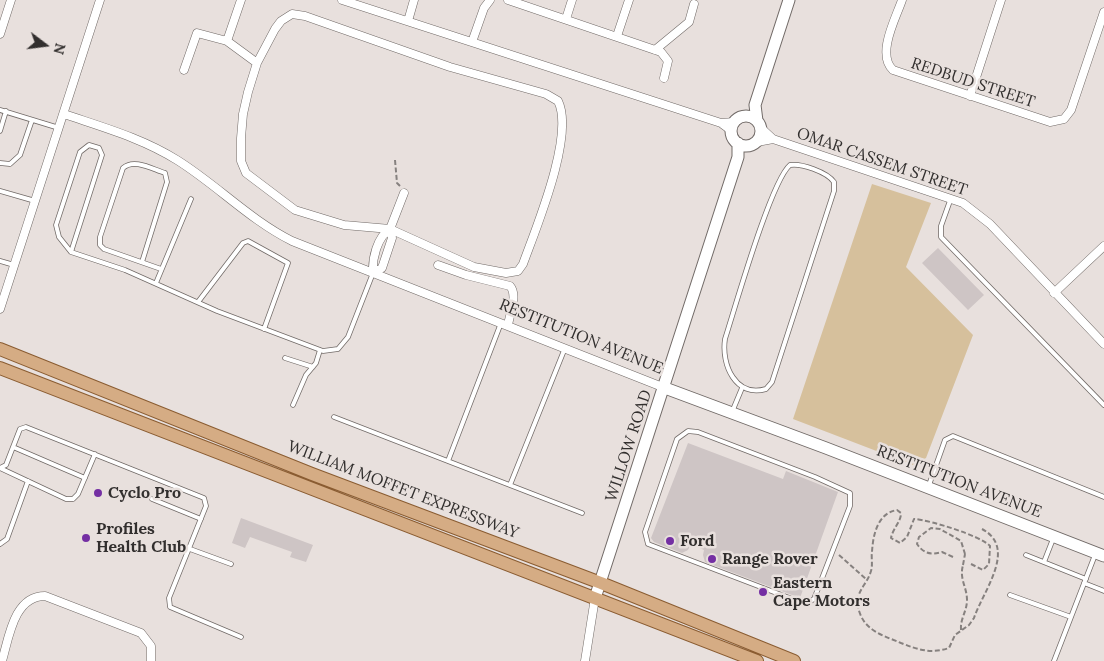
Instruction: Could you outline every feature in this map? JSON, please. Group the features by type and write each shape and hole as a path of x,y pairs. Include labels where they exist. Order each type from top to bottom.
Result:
{"main road":[{"name":"WILLIAM MOFFET EXPRESSWAY","path":"0,349 312,474 601,583 794,661"},
{"name":"WILLIAM MOFFET EXPRESSWAY","path":"0,368 757,661"}],"street":[{"path":"0,34 11,0"},
{"path":"0,309 100,0"},
{"path":"227,41 241,0"},
{"path":"342,0 722,123 759,125"},
{"path":"408,21 414,0"},
{"path":"472,42 484,8 490,0"},
{"path":"508,0 655,50 667,57 664,78"},
{"path":"566,19 572,0"},
{"path":"617,36 629,0"},
{"path":"737,123 747,144 761,136 756,105 789,0"},
{"name":"REDBUD STREET","path":"902,0 887,50 887,60 890,67 902,74 970,96 1046,120 1059,121 1067,116 1071,110 1104,12"},
{"path":"970,96 1002,0"},
{"path":"655,50 689,22 694,4"},
{"path":"299,14 442,64 553,97 558,101 561,111 559,158 523,264 515,273 474,267 390,229 344,225 295,210 246,173 241,161 243,114 257,63 281,21 286,17 299,14"},
{"path":"184,70 197,34 227,41 257,63"},
{"path":"737,123 756,105"},
{"name":"RESTITUTION AVENUE","path":"64,114 156,147 189,168 278,234 665,388 1100,554"},
{"name":"OMAR CASSEM STREET","path":"759,125 773,139 951,197 980,215 1104,344"},
{"name":"OMAR CASSEM STREET","path":"747,144 773,139"},
{"name":"WILLOW ROAD","path":"585,661 595,598 665,388 738,157 747,144"},
{"path":"373,273 372,264 379,242 383,234 390,229 404,193"},
{"path":"1054,293 1104,246"},
{"path":"438,265 466,275 510,286 513,289 514,298 504,324"},
{"path":"2,661 18,611 25,602 34,597 50,597 141,633 149,642 152,651 151,661"}],"lane":[{"path":"0,110 59,128"},
{"path":"0,131 6,112"},
{"path":"0,163 10,164 16,160 32,120"},
{"path":"71,252 102,155 101,150 94,145 86,146 80,152 56,225 61,241 71,252 156,283 264,329 320,350 331,351 343,344 373,273"},
{"path":"142,262 167,182 165,173 134,163 128,164 123,168 100,237 100,245 104,249 162,269"},
{"path":"792,164 798,165 831,178 835,185 833,196 772,382 766,389 762,390 742,388 730,373 724,348 725,339 774,192 787,168 792,164"},
{"path":"0,191 35,202"},
{"path":"951,197 941,226 941,237 1104,405"},
{"path":"156,283 191,199"},
{"path":"198,302 243,243 248,241 288,263 264,329"},
{"path":"0,261 14,265"},
{"path":"448,461 504,324"},
{"path":"510,485 564,348"},
{"path":"293,405 306,375 313,367 320,350"},
{"path":"285,358 313,367"},
{"path":"732,413 742,388"},
{"path":"334,417 582,513"},
{"path":"0,468 6,465 20,429 26,427 204,498 207,502 170,598 170,607 241,637"},
{"path":"688,431 698,432 848,490 851,495 851,502 833,550 816,596 810,602 804,603 650,546 646,541 646,532 680,435 688,431"},
{"path":"928,487 945,440 953,436 1104,496"},
{"path":"13,447 85,478"},
{"path":"0,468 66,499 76,497 95,454"},
{"path":"0,544 7,539 28,481"},
{"path":"152,499 201,519"},
{"path":"1044,562 1054,536"},
{"path":"190,549 231,564"},
{"path":"1054,661 1085,581 1100,554"},
{"path":"1026,555 1104,590"},
{"path":"1010,595 1071,617"}],"path":[{"path":"395,160 397,182 404,193"},
{"path":"971,564 983,570 989,564 990,546 979,537 970,536 939,524 914,519 905,541 900,543 891,538 892,532 901,518 901,512 897,510 882,516 877,526 872,552 873,565 859,592 858,605 864,622 875,632 924,652 949,648 955,636 974,618 997,567 998,549 996,540 991,534 982,529"},
{"path":"953,556 942,552 926,553 917,544 919,537 931,528 940,529 961,541 964,554 961,580 967,594 967,602 960,622 961,631"},
{"path":"833,550 866,579"}],"shaded area":[{"path":"872,184 931,203 906,267 973,335 926,458 913,465 793,419"}],"building":[{"path":"938,248 984,295 968,310 922,263"},
{"path":"688,443 783,479 786,471 838,492 800,598 705,562 704,550 691,544 688,550 682,553 654,542 651,538"},
{"path":"241,518 313,545 306,562 290,557 292,552 250,537 245,548 232,543"}],"place":[{"name":"Cyclo Pro","path":"98,493"},
{"name":"Profiles Health Club","path":"86,538"},
{"name":"Ford","path":"670,541"},
{"name":"Range Rover","path":"712,559"},
{"name":"Eastern Cape Motors","path":"763,592"}]}
